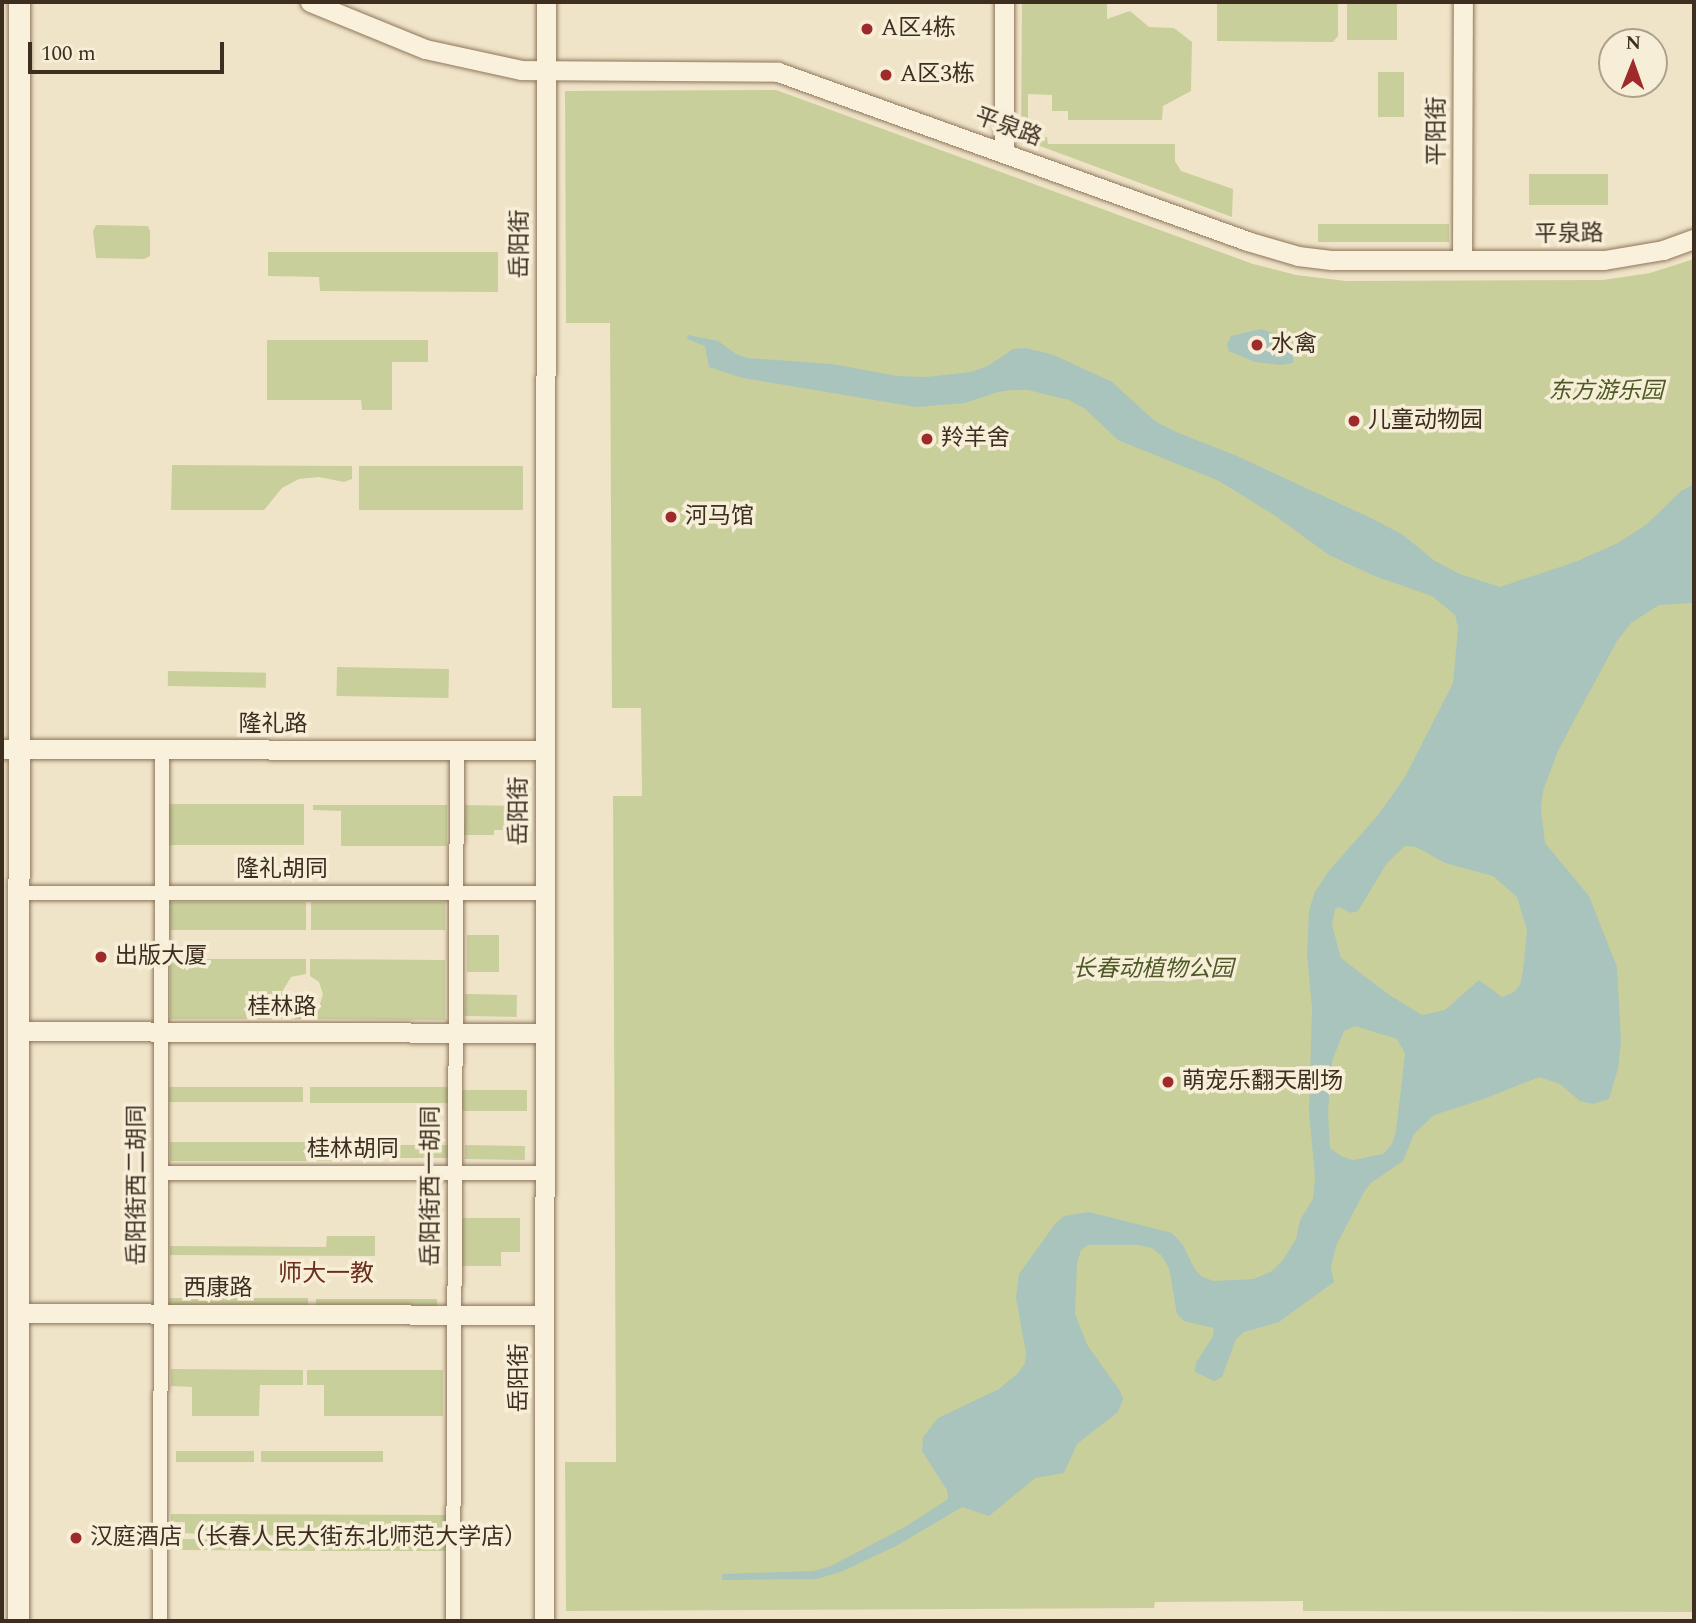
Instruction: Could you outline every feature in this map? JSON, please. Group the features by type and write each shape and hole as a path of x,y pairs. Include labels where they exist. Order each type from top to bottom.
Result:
{"main road":[{"path":"18,1621 19,893 10,749 19,2"}],"street":[{"name":"平泉路","path":"310,2 425,49 494,65 546,71 778,72 1234,236 1298,256 1334,260 1604,260 1663,250 1694,239"},
{"name":"岳阳街","path":"544,1621 546,2"},
{"path":"1004,2 1004,152"},
{"name":"平阳街","path":"1462,2 1462,260"},
{"name":"隆礼路","path":"10,749 545,750"},
{"name":"岳阳街西二胡同","path":"160,1621 162,749"},
{"name":"岳阳街西一胡同","path":"453,1621 457,750"},
{"name":"隆礼胡同","path":"19,893 545,893"},
{"name":"桂林路","path":"18,1031 545,1033"},
{"name":"桂林胡同","path":"161,1173 544,1173"},
{"name":"西康路","path":"18,1313 544,1315"}],"green space":[{"path":"1022,2 1107,2 1107,19 1130,11 1149,27 1174,28 1192,42 1191,91 1163,106 1162,120 1068,120 1068,111 1052,111 1052,95 1028,94 1028,137 1047,137 1048,144 1175,144 1175,161 1181,171 1233,189 1232,217 1021,139"},
{"path":"1217,2 1338,2 1338,36 1333,42 1217,41"},
{"path":"1347,2 1397,2 1397,40 1347,40"},
{"path":"1378,72 1404,72 1404,117 1378,117"},
{"name":"长春动植物公园","path":"776,90 1253,264 1296,275 1346,281 1603,280 1650,273 1694,259 1694,1612 1303,1611 1303,1601 1155,1602 1154,1608 566,1611 565,1462 616,1462 613,796 642,796 641,708 612,708 610,323 566,323 565,91"},
{"path":"1529,174 1608,174 1608,205 1529,205"},
{"path":"1318,224 1449,224 1449,242 1318,242"},
{"path":"96,225 148,226 150,256 144,259 96,258 93,231"},
{"path":"268,252 498,252 498,292 320,291 319,277 268,276"},
{"path":"267,340 428,340 428,362 392,362 392,410 362,410 361,400 267,400"},
{"path":"172,465 352,466 352,479 344,482 319,477 299,479 282,488 264,510 171,510"},
{"path":"359,466 523,466 523,510 359,510"},
{"path":"337,667 449,669 448,698 336,696"},
{"path":"168,671 266,673 266,688 168,686"},
{"path":"168,804 304,804 304,845 168,845"},
{"path":"313,805 447,805 447,846 341,846 341,811 313,810"},
{"path":"465,805 526,806 526,830 494,830 494,835 464,835"},
{"path":"170,902 306,902 306,930 170,930"},
{"path":"311,902 445,902 445,930 311,930"},
{"path":"467,935 499,935 499,972 467,972"},
{"path":"170,959 306,959 306,974 291,977 282,992 289,1010 306,1015 306,1019 170,1019"},
{"path":"310,959 445,960 445,1020 310,1019 310,1013 319,1007 323,994 319,982 310,976"},
{"path":"465,994 517,995 517,1017 465,1016"},
{"path":"169,1087 303,1087 303,1102 169,1102"},
{"path":"310,1087 450,1087 450,1103 310,1103"},
{"path":"460,1090 527,1090 527,1111 460,1111"},
{"path":"170,1142 349,1142 349,1161 170,1161"},
{"path":"383,1145 448,1145 448,1158 383,1158"},
{"path":"465,1145 525,1146 525,1160 465,1159"},
{"path":"462,1218 520,1218 520,1252 501,1252 501,1266 462,1266"},
{"path":"327,1236 375,1236 375,1256 170,1255 170,1246 326,1247"},
{"path":"169,1298 308,1298 308,1308 169,1308"},
{"path":"316,1299 437,1299 437,1309 316,1309"},
{"path":"171,1369 303,1370 303,1385 260,1385 259,1416 192,1416 192,1387 171,1386"},
{"path":"307,1370 443,1370 443,1416 324,1416 324,1385 307,1385"},
{"path":"176,1451 254,1451 254,1462 176,1462"},
{"path":"261,1451 383,1451 383,1462 261,1462"},
{"path":"171,1514 449,1515 449,1536 209,1535 185,1533 185,1522 171,1522"},
{"path":"181,1539 286,1540 286,1543 315,1544 315,1551 181,1550"},
{"path":"338,1540 449,1540 448,1551 321,1551 321,1543 337,1543"}],"water":[{"name":"水禽","path":"1261,329 1279,335 1293,355 1293,363 1280,365 1255,362 1229,351 1227,344 1231,336"},
{"path":"688,335 718,341 736,354 747,358 832,364 897,376 926,377 971,372 988,366 1013,349 1026,348 1054,355 1112,382 1155,421 1176,432 1237,456 1375,520 1403,535 1435,561 1460,574 1500,587 1575,562 1618,543 1647,524 1681,491 1694,484 1694,603 1659,605 1631,623 1617,641 1558,751 1543,791 1541,809 1545,843 1589,896 1617,967 1621,1041 1618,1069 1609,1099 1593,1104 1580,1101 1560,1084 1539,1077 1434,1115 1414,1134 1403,1161 1371,1183 1364,1192 1336,1246 1331,1267 1334,1282 1279,1322 1244,1332 1236,1339 1222,1377 1214,1381 1195,1372 1196,1363 1213,1336 1214,1328 1184,1321 1177,1314 1169,1268 1162,1256 1152,1248 1138,1245 1088,1245 1081,1250 1077,1263 1075,1314 1088,1346 1120,1391 1123,1399 1118,1412 1077,1444 1064,1473 1035,1478 989,1516 962,1507 898,1545 843,1571 817,1579 722,1580 722,1574 813,1571 831,1566 905,1527 948,1499 947,1490 922,1451 923,1437 938,1418 999,1389 1018,1373 1025,1363 1026,1353 1016,1298 1019,1274 1055,1224 1064,1216 1089,1212 1172,1233 1183,1245 1194,1268 1201,1276 1213,1281 1254,1279 1272,1271 1283,1260 1296,1239 1300,1220 1313,1199 1315,1178 1309,1111 1312,1008 1307,955 1309,910 1315,892 1328,872 1378,815 1405,777 1453,683 1458,628 1455,615 1432,596 1377,577 1329,555 1274,515 1219,481 1118,440 1084,408 1069,400 1028,390 1012,390 965,403 916,407 743,378 709,367 705,346 687,339","holes":["1405,846 1416,847 1445,863 1493,876 1517,897 1527,930 1520,985 1514,992 1502,997 1479,980 1445,1010 1422,1015 1388,994 1341,958 1332,925 1335,909 1339,907 1351,913 1358,911 1387,863","1355,1026 1397,1039 1405,1054 1396,1131 1392,1144 1383,1154 1353,1160 1330,1148 1328,1112 1332,1061 1344,1031"]}],"place":[{"name":"A区4栋","path":"867,29"},
{"name":"A区3栋","path":"886,75"},
{"name":"水禽","path":"1257,345"},
{"name":"儿童动物园","path":"1354,421"},
{"name":"羚羊舍","path":"927,439"},
{"name":"河马馆","path":"671,517"},
{"name":"出版大厦","path":"101,957"},
{"name":"萌宠乐翻天剧场","path":"1168,1082"},
{"name":"汉庭酒店（长春人民大街东北师范大学店）","path":"76,1538"}],"district":[{"name":"师大一教","path":"326,1275"}],"park label":[{"name":"东方游乐园","path":"1606,392"}]}
